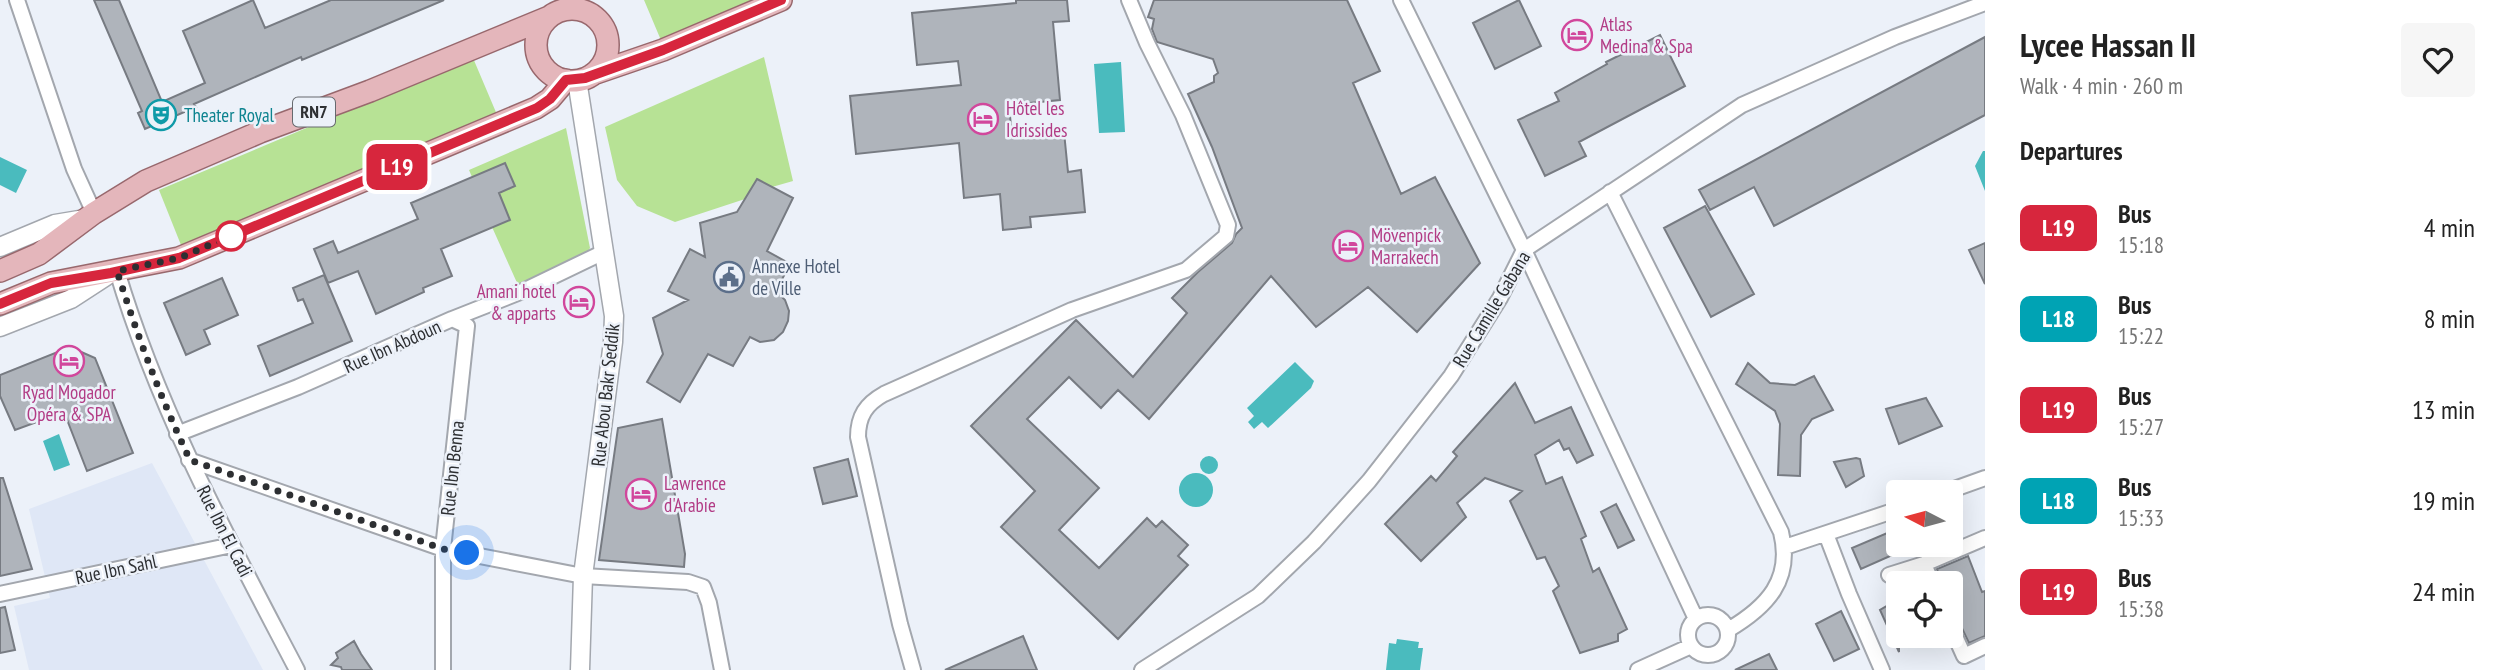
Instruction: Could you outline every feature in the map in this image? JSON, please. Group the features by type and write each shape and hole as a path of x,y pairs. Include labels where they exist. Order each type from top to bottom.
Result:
{"main road":[{"name":"RN7","path":"579,78 663,50 781,0"},
{"name":"RN7","path":"0,271 39,254 90,216 146,181 562,10 579,5 600,23 606,34 607,53 602,65 542,105 511,120 179,258 51,283 0,304"},
{"path":"550,17 538,35 537,52 547,71 556,77 579,78"}],"street":[{"path":"0,247 54,224 90,216 17,0"},
{"path":"913,670 900,624 858,436 860,417 866,407 884,394 1050,320 1186,270 1226,236 1228,225 1198,152 1129,0"},
{"path":"1401,0 1524,250 1696,619"},
{"name":"Rue Camille Gabana","path":"1142,670 1258,596 1314,542 1369,481 1451,376 1500,298 1524,250 1742,105 1895,37 1985,3"},
{"name":"Rue Abou Bakr Seddik","path":"579,78 613,305 613,342 583,576 580,670"},
{"path":"1610,192 1781,532 1785,547 1783,573 1771,594 1754,613 1728,630"},
{"name":"Rue Ibn Abdoun","path":"177,434 298,387 604,252"},
{"path":"0,327 71,299 114,272"},
{"name":"Rue Ibn El Cadi","path":"114,272 177,434 297,670"},
{"name":"Rue Ibn Benna","path":"443,670 443,549 467,326 452,319"},
{"path":"190,460 443,549 583,576 688,582 704,587 722,670"},
{"path":"1964,486 1985,478"},
{"path":"1785,547 1886,513"},
{"path":"1826,534 1882,670"},
{"path":"1902,571 1985,538"},
{"name":"Rue Ibn Sahl","path":"0,594 232,545"},
{"path":"1924,564 1927,571"},
{"path":"1709,615 1721,620 1728,630 1725,646 1718,653 1707,656 1698,653 1688,640 1689,628 1696,619 1709,615"},
{"path":"1638,670 1691,646"},
{"path":"1960,648 1964,656 1985,646"},
{"path":"1707,656 1714,670"}],"shaded area":[{"path":"152,463 263,670 29,670 14,606 50,598 29,509"}],"green space":[{"path":"644,0 770,0 663,45"},
{"path":"764,57 793,181 772,187 757,179 745,199 675,222 637,206 617,180 605,127"},
{"path":"473,58 498,117 183,250 159,190"},
{"path":"566,128 590,248 585,256 518,285 492,227 499,193 515,186 506,164 472,177 469,170"}],"water":[{"path":"1121,62 1125,132 1099,133 1094,64"},
{"path":"1985,151 1985,191 1975,166"},
{"path":"0,157 27,170 16,193 0,185"},
{"path":"1295,362 1314,381 1311,388 1268,428 1262,422 1254,429 1248,422 1254,416 1247,408"},
{"path":"59,434 70,465 54,471 43,441"},
{"path":"1209,456 1215,459 1218,465 1215,471 1209,474 1203,471 1200,465 1203,459"},
{"path":"1196,473 1208,478 1213,490 1208,502 1196,507 1184,502 1179,490 1184,478"},
{"path":"1397,639 1419,642 1418,648 1423,648 1420,670 1386,670 1389,643 1396,644"}],"building":[{"path":"94,0 119,0 162,102 205,83 183,31 253,0 265,28 331,0 444,0 302,60 301,57 194,104 196,107 145,129 138,113 142,111"},
{"name":"Hôtel les Idrissides","path":"1016,0 1067,0 1069,21 1053,22 1060,100 1009,105 1012,137 1064,132 1068,172 1081,170 1085,212 1030,217 1031,227 1003,230 1000,194 964,198 959,143 856,154 850,96 961,85 958,61 917,65 912,13 1016,3"},
{"path":"1154,0 1347,0 1380,71 1353,83 1401,194 1435,177 1480,263 1417,332 1368,287 1316,327 1271,276 1149,419 1118,390 1101,408 1069,377 1027,419 1099,488 1059,530 1099,568 1147,518 1156,527 1162,521 1188,545 1178,556 1188,565 1118,639 1001,527 1035,491 971,426 1076,320 1133,377 1187,313 1172,298 1232,243 1242,228 1212,147 1188,94 1214,82 1214,76 1218,73 1213,59 1157,42 1152,29 1154,19 1148,17"},
{"path":"1519,0 1541,46 1495,69 1473,23"},
{"path":"1660,35 1685,86 1579,142 1586,156 1545,176 1518,120 1559,101 1555,93 1607,64 1606,62"},
{"path":"1985,37 1985,115 1774,226 1754,187 1710,210 1699,190"},
{"path":"505,163 515,186 499,193 510,220 441,249 452,276 423,288 424,292 376,314 358,271 328,283 314,249 333,241 338,253 418,219 411,203"},
{"name":"Annexe Hotel de Ville","path":"757,179 793,198 767,251 790,264 776,291 785,300 789,311 788,321 783,332 774,340 760,342 750,337 733,366 708,354 680,402 647,382 663,354 653,318 688,300 668,291 690,249 705,257 700,223 737,212"},
{"path":"1705,206 1754,294 1711,317 1664,228"},
{"path":"1985,243 1985,284 1969,250"},
{"path":"324,275 352,341 270,376 258,346 313,323 303,299 298,301 293,288"},
{"path":"222,278 238,315 204,330 210,344 186,355 164,303"},
{"path":"70,347 95,358 133,453 87,471 64,412 15,430 0,396 0,375"},
{"path":"1748,363 1770,383 1795,385 1814,376 1833,410 1812,419 1801,435 1800,476 1778,475 1780,424 1775,411 1736,384"},
{"path":"1515,383 1535,423 1571,407 1593,455 1577,463 1569,448 1564,450 1559,440 1535,455 1546,484 1562,477 1586,536 1581,539 1593,572 1599,568 1627,629 1618,634 1618,641 1580,653 1553,591 1559,586 1545,557 1537,559 1510,501 1522,491 1485,478 1457,503 1466,517 1421,561 1385,524 1431,476 1436,481 1457,456 1453,452"},
{"path":"1926,398 1942,426 1899,444 1886,409"},
{"path":"662,419 685,554 684,567 599,560 618,428"},
{"path":"848,459 857,496 823,504 814,468"},
{"path":"1860,459 1864,476 1846,487 1834,462"},
{"path":"0,478 3,478 32,569 0,576"},
{"path":"1616,504 1634,540 1618,548 1601,512"},
{"path":"1886,534 1888,557 1861,569 1852,548"},
{"path":"1968,556 1982,592 1985,591 1985,636 1969,643 1963,630 1963,571 1937,569"},
{"path":"1886,606 1886,623 1880,610"},
{"path":"5,607 15,650 0,653 0,608"},
{"path":"1841,611 1859,649 1834,661 1816,624"},
{"path":"1023,636 1037,670 945,670"},
{"path":"354,641 372,670 342,670 341,667 331,665 338,658 336,653"},
{"path":"1769,654 1777,670 1735,670"}],"bus line":[{"name":"L19","path":"0,304 51,283 179,258 511,120 550,99 566,80 577,80 607,71 781,0"}],"place":[{"name":"Atlas Medina & Spa","path":"1577,35"},
{"name":"Theater Royal","path":"161,115"},
{"name":"Hôtel les Idrissides","path":"983,119"},
{"name":"Mövenpick Marrakech","path":"1348,246"},
{"name":"Annexe Hotel de Ville","path":"729,277"},
{"name":"Amani hotel & apparts","path":"579,302"},
{"name":"Ryad Mogador Opéra & SPA","path":"69,361"},
{"name":"Lawrence d'Arabie","path":"641,494"}],"route":[{"path":"231,236 179,258 117,271 129,311 177,434 190,460 443,549 467,553"}]}
